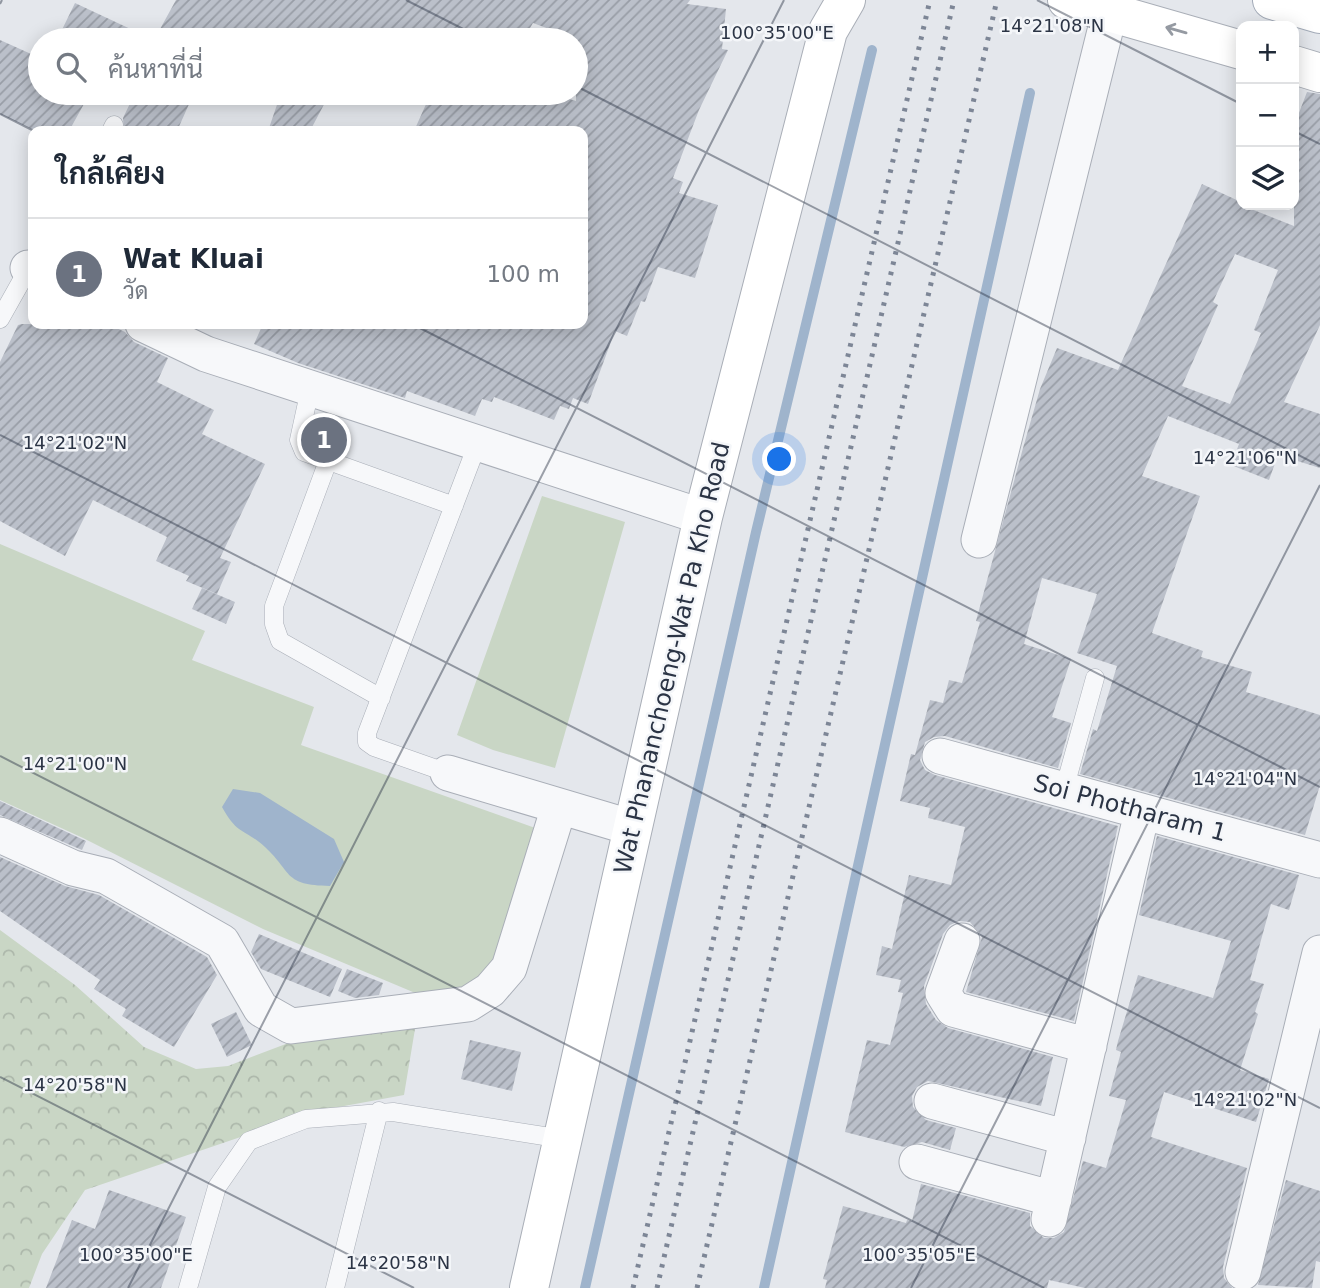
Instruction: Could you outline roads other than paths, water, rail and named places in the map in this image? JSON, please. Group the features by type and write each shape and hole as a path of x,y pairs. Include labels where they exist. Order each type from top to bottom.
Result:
{"main road":[{"path":"1272,0 1320,14"},
{"path":"1090,4 1236,48"},
{"name":"Wat Phananchoeng-Wat Pa Kho Road","path":"529,1288 703,517 832,10"},
{"path":"1299,67 1320,73"}],"street":[{"path":"979,540 1090,4"},
{"path":"153,329 205,354 703,517"},
{"name":"Soi Photharam 1","path":"940,757 1320,860"},
{"path":"448,773 633,828"},
{"path":"0,835 73,868 107,876 222,942 261,1009 291,1026 468,1004 490,990 509,968 559,807"},
{"path":"917,1162 1052,1209 1142,812"},
{"path":"962,941 943,993 946,1003 953,1009 1089,1046"},
{"path":"1243,1272 1320,953"},
{"path":"932,1101 1068,1138"}],"lane":[{"path":"0,319 28,274"},
{"path":"310,389 299,440 304,452 454,506"},
{"path":"448,773 368,742 367,733 477,445"},
{"path":"328,461 274,606 274,624 280,641 381,698"},
{"path":"1064,790 1095,678"},
{"path":"188,1288 217,1188 249,1141 306,1119 379,1111 563,1139"},
{"path":"335,1288 379,1111"}],"water":[{"path":"233,789 260,793 334,839 344,862 330,886 296,880 265,847 233,823 222,807"}],"waterway":[{"path":"585,1288 756,532 872,50"},
{"path":"764,1288 1030,93"}],"railway":[{"path":"633,1288 930,0"},
{"path":"657,1288 954,0"},
{"path":"697,1288 997,0"}],"place":[{"name":"Wat Kluai","path":"324,440"}]}
